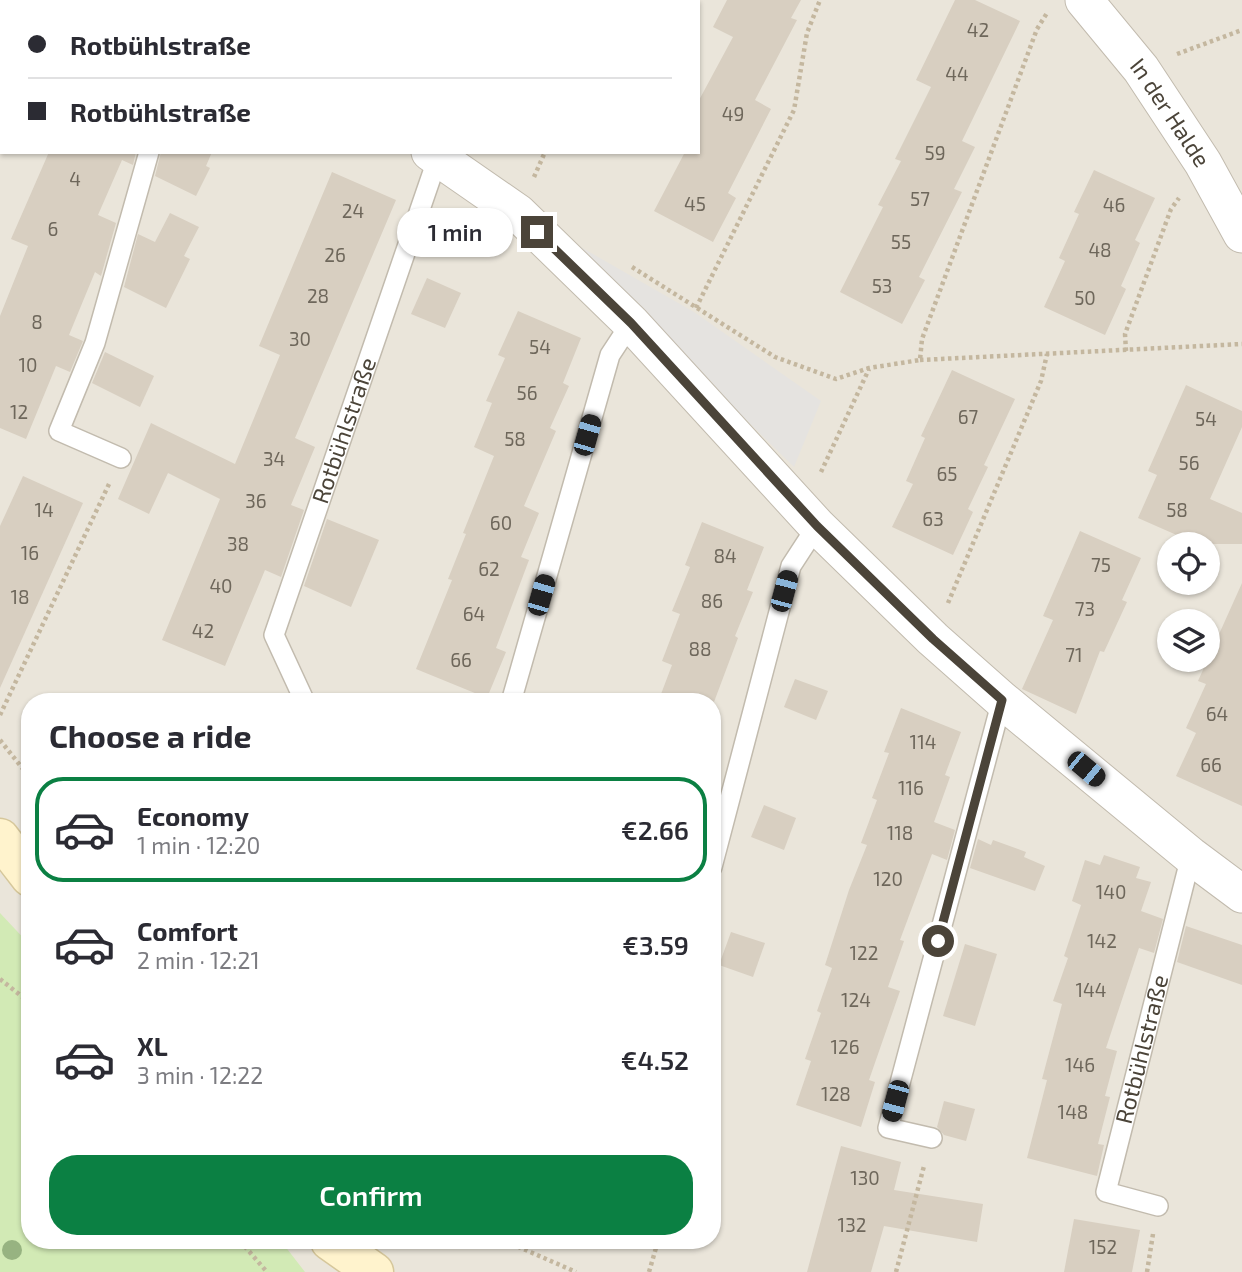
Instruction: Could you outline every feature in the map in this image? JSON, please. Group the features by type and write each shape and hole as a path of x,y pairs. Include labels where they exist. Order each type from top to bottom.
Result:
{"main road":[{"path":"0,838 21,865"},
{"path":"341,1249 374,1272"}],"street":[{"name":"In der Halde","path":"1084,0 1141,69 1203,163 1242,234"},
{"name":"Rotbühlstraße","path":"434,154 518,213 631,323 810,518 933,639 1002,700 1191,856 1242,894"}],"lane":[{"path":"121,458 59,431 95,343 148,154"},
{"name":"Rotbühlstraße","path":"301,693 274,635 434,154"},
{"path":"514,693 610,355 631,323"},
{"path":"721,833 791,566 810,518"},
{"path":"932,1138 888,1128 1002,700"},
{"name":"Rotbühlstraße","path":"1158,1206 1106,1192 1191,856"}],"path":[{"path":"696,308 794,110 807,33 820,0"},
{"path":"920,360 922,339 1037,29 1049,10"},
{"path":"1141,69 1242,30"},
{"path":"1126,351 1125,334 1171,209 1203,163"},
{"path":"628,264 775,357 836,379 869,368 920,360 1242,344"},
{"path":"933,639 1041,381 1047,354"},
{"path":"810,518 869,368"},
{"path":"0,715 121,458"},
{"path":"0,740 21,767"},
{"path":"0,979 21,996"},
{"path":"896,1272 932,1138"},
{"path":"1147,1272 1158,1206"},
{"path":"247,1249 267,1272"},
{"path":"523,1249 576,1272"},
{"path":"649,1272 656,1249"}],"shaded area":[{"path":"700,0 1242,0 1242,1272 0,1272 0,154 700,154"},
{"path":"558,234 694,312 821,401 794,467"}],"green space":[{"path":"0,913 21,935 21,1249 287,1249 305,1272 0,1272"}],"building":[{"path":"727,0 801,0 791,18 797,20 755,100 771,109 728,193 736,198 713,242 654,211 684,154 700,154 700,98 733,37 713,27"},
{"path":"955,0 975,0 1020,21 962,141 975,147 954,189 962,192 919,277 925,280 902,324 840,292 883,207 878,205 901,161 895,159 931,87 916,80"},
{"path":"48,154 136,154 133,165 122,160 98,215 116,223 101,276 95,272 69,335 83,341 70,372 56,366 26,439 0,428 0,316 28,246 11,239"},
{"path":"160,154 211,154 206,166 210,168 196,196 155,176"},
{"path":"1094,170 1155,198 1135,240 1140,243 1121,286 1126,289 1105,335 1044,307 1065,261 1059,258 1079,214 1074,212"},
{"path":"332,172 396,200 295,438 315,447 291,505 304,510 281,577 265,570 225,666 162,640 220,499 168,473 149,514 118,499 151,423 235,464 280,355 259,346"},
{"path":"170,213 199,227 184,256 190,259 166,308 124,287 138,234 155,242"},
{"path":"427,278 461,293 445,328 411,314"},
{"path":"518,311 581,338 563,383 569,386 550,428 556,431 524,506 539,513 521,557 529,560 496,648 506,652 489,693 475,693 416,669 452,580 448,579 466,534 463,533 494,456 474,447 492,403 486,401 505,358 498,355"},
{"path":"105,352 154,376 140,407 92,383"},
{"path":"952,370 1015,399 984,465 988,467 968,509 973,512 953,555 892,527 913,484 906,481 925,438 921,436"},
{"path":"1186,385 1242,411 1242,427 1210,499 1242,513 1242,544 1220,544 1220,532 1170,532 1138,518 1157,475 1148,471"},
{"path":"23,476 83,503 0,688 0,526"},
{"path":"327,519 379,540 351,607 304,586"},
{"path":"702,522 764,547 747,590 753,592 735,636 738,638 717,693 661,693 672,665 662,661 680,614 672,611 690,567 685,565"},
{"path":"1080,531 1141,558 1122,600 1127,602 1104,652 1100,651 1076,714 1022,689 1053,620 1043,616"},
{"path":"1242,583 1242,806 1176,776 1196,733 1186,728 1206,684 1198,681 1202,672 1220,672 1220,632"},
{"path":"795,679 828,691 816,720 784,707"},
{"path":"901,708 961,732 945,775 950,777 934,822 955,830 947,860 932,854 900,940 904,941 888,987 900,991 869,1080 875,1082 861,1127 796,1105 811,1061 805,1059 821,1013 817,1011 832,968 825,965 849,890 867,845 861,843 877,800 872,798 889,753 884,752"},
{"path":"764,805 796,818 784,850 751,837"},
{"path":"978,839 991,845 993,840 1026,852 1024,857 1045,866 1035,891 970,868"},
{"path":"1104,855 1140,867 1136,878 1151,882 1141,911 1163,919 1154,953 1139,948 1106,1048 1117,1051 1105,1096 1110,1097 1098,1144 1104,1145 1097,1176 1027,1158 1047,1080 1042,1079 1062,1004 1053,1001 1068,958 1064,956 1081,905 1072,901 1085,860 1100,865"},
{"path":"1186,926 1242,945 1242,985 1177,962"},
{"path":"731,932 765,943 753,977 721,966"},
{"path":"965,944 997,954 975,1026 943,1016"},
{"path":"944,1101 975,1109 966,1141 944,1135 937,1127"},
{"path":"841,1146 901,1162 894,1190 983,1204 977,1242 884,1226 871,1272 807,1272"},
{"path":"1074,1219 1140,1230 1132,1272 1064,1272"}],"route":[{"path":"537,232 631,323 817,526 933,639 1002,700 938,941"}]}
